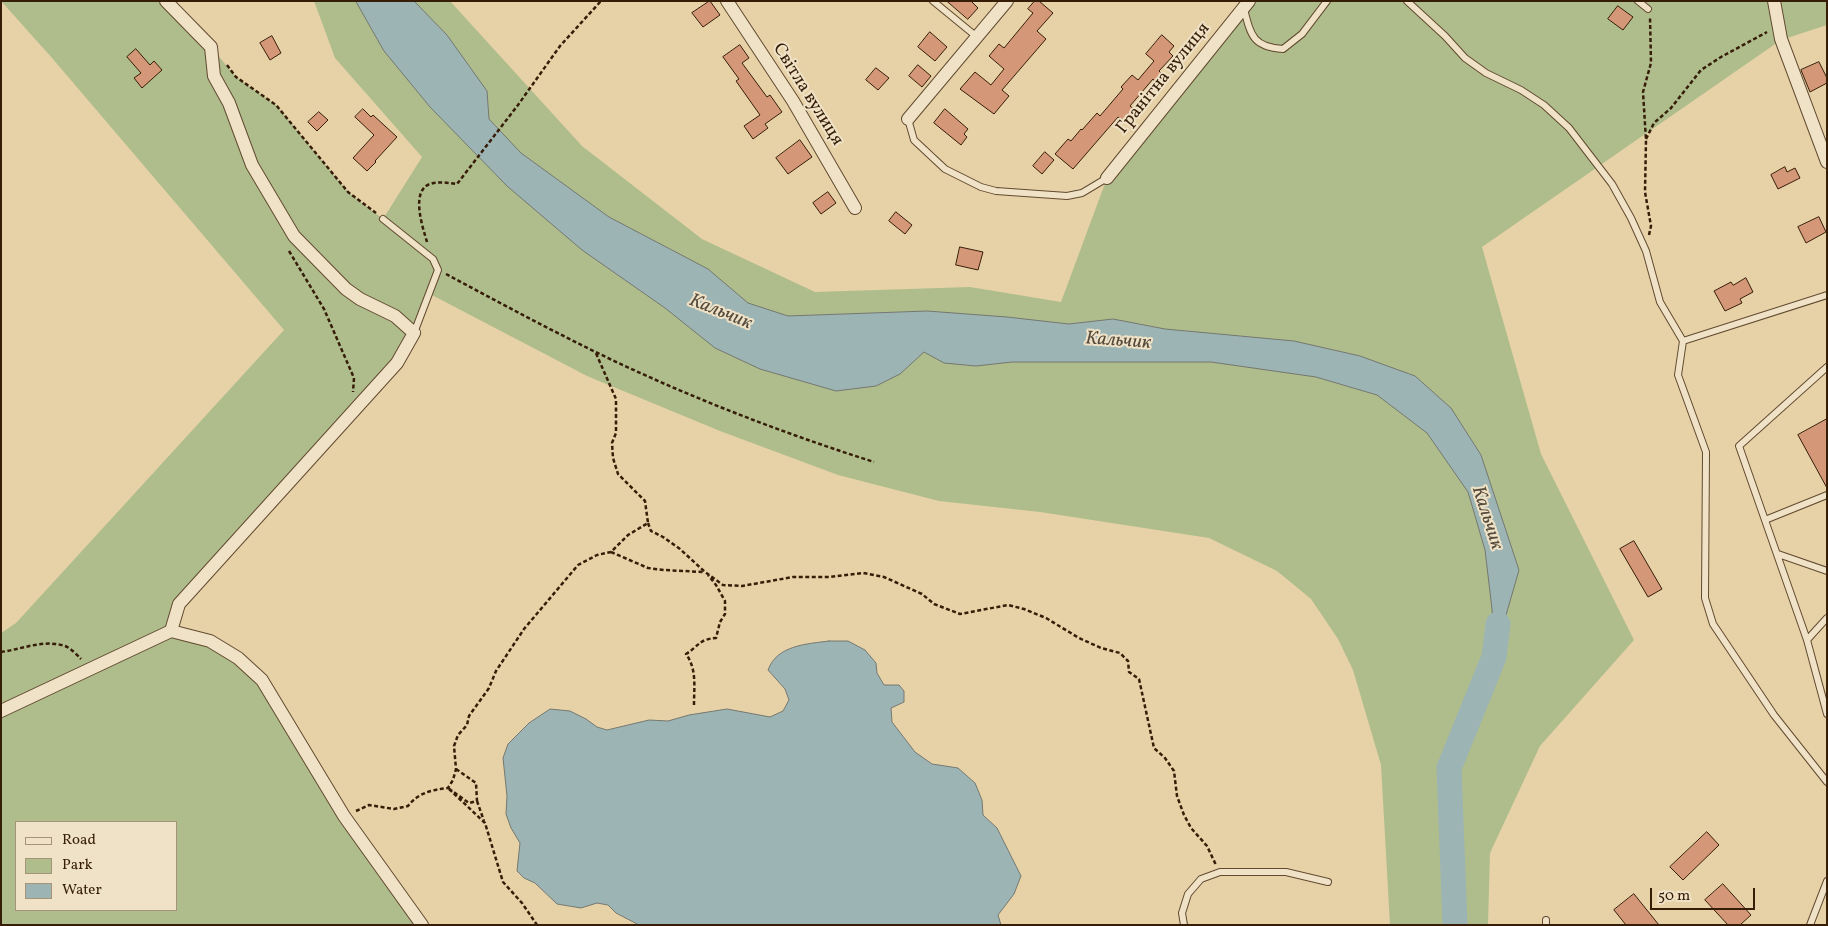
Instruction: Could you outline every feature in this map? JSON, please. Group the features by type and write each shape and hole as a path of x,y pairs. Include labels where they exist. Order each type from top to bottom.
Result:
{"street":[{"path":"166,1 211,47 214,76 230,103 252,165 294,236 346,289 360,299 395,316 414,333 397,363 179,604 170,631"},
{"name":"Світла вулиця","path":"726,1 793,101 855,208"},
{"path":"908,119 1007,1"},
{"path":"1774,1 1781,40 1827,162"},
{"name":"Гранітна вулиця","path":"1107,178 1242,3"},
{"path":"1,711 170,631 210,641 238,658 262,680 344,816 422,925"}],"lane":[{"path":"933,1 977,37"},
{"path":"1242,3 1250,30 1257,41 1267,48 1283,49 1302,34 1327,1"},
{"path":"1407,1 1445,36 1465,58 1486,73 1520,90 1544,105 1569,128 1612,184 1631,218 1646,251 1660,302 1683,341 1678,374 1706,452 1705,598 1713,624 1774,715 1827,782"},
{"path":"1638,1 1648,9"},
{"path":"908,119 914,140 945,169 981,187 996,191 1068,196 1082,193 1107,178"},
{"path":"383,219 434,259 438,270 414,333"},
{"path":"1683,341 1827,296"},
{"path":"1827,367 1739,446 1808,640 1827,714"},
{"path":"1765,520 1827,495"},
{"path":"1778,554 1827,571"},
{"path":"1808,640 1827,618"},
{"path":"1184,925 1182,913 1188,894 1202,879 1220,872 1286,872 1328,882"},
{"path":"1810,925 1827,881"}],"path":[{"path":"434,259 423,230 418,202 422,191 428,184 439,182 457,184 518,105 560,46 601,1"},
{"path":"1646,251 1651,226 1645,192 1646,140 1643,92 1651,63 1650,16 1648,9"},
{"path":"1646,140 1654,123 1671,108 1701,70 1721,56 1779,26"},
{"path":"236,77 276,105 348,192 383,219"},
{"path":"286,247 324,309 354,378 352,413"},
{"path":"438,270 595,351 676,389 748,418 874,462"},
{"path":"595,351 616,399 616,433 612,443 613,458 618,474 645,502 651,531 680,549 705,572 716,585 725,601 725,614 720,622 716,638 699,642 693,650 686,654 692,662 694,705"},
{"path":"448,788 456,770 454,746 458,735 467,725 469,716 489,688 496,671 524,629 578,565 597,555 611,552 628,535 648,523"},
{"path":"611,552 648,568 705,572 723,584 742,586 793,577 863,573 884,577 922,594 934,604 960,614 1008,606 1024,609 1046,618 1079,638 1101,648 1120,653 1128,661 1129,672 1139,679 1150,738 1154,748 1165,758 1174,771 1177,796 1184,815 1191,828 1207,846 1220,872"},
{"path":"1,652 17,650 38,643 67,646 91,669"},
{"path":"456,770 476,783 476,801 485,823 503,882 522,903 537,925"},
{"path":"448,788 485,823"},
{"path":"344,816 370,805 394,809 408,806 415,797 431,790 448,788 469,803 476,801"}],"green space":[{"path":"1,1 166,1 211,47 236,77 276,105 348,192 383,219 422,157 335,58 314,1 450,1 582,146 702,239 815,292 970,287 1061,302 1107,178 1249,1 1827,1 1827,25 1781,40 1482,247 1541,454 1634,640 1540,746 1490,853 1488,925 1390,925 1381,765 1353,670 1338,639 1311,599 1277,571 1209,538 1040,512 939,501 838,475 720,431 587,376 430,294 397,363 179,603 171,631 210,641 262,680 422,925 1,925 1,711 7,708 1,700 1,633 16,623 284,330"}],"water":[{"path":"356,1 414,1 447,35 487,91 489,119 521,153 609,217 708,269 748,303 788,316 927,311 1069,324 1113,319 1165,329 1294,341 1360,356 1415,376 1451,408 1481,455 1519,570 1494,657 1492,609 1485,550 1468,492 1427,433 1377,395 1316,377 1211,362 1012,362 976,366 944,363 924,352 900,374 876,386 836,391 760,369 715,348 665,308 582,250 507,186 430,107 384,51"},
{"path":"829,641 848,641 865,650 876,663 877,673 884,685 899,685 904,691 904,702 891,708 892,722 915,752 932,764 958,768 975,783 982,800 983,815 997,828 1021,876 1014,894 998,915 1001,925 639,925 616,913 608,905 597,903 581,908 557,904 535,883 524,878 517,871 520,843 511,828 506,814 507,796 503,758 508,744 529,723 550,709 570,711 597,727 607,730 649,720 668,721 689,715 727,709 770,717 783,711 789,700 785,689 768,670 772,662 778,655 794,647"}],"building":[{"path":"710,1 720,15 703,27 692,13"},
{"path":"947,1 971,1 978,8 968,19"},
{"path":"1035,1 1039,1 1053,13 1037,31 1046,39 1002,90 1009,96 994,114 960,89 975,72 991,85 1004,69 989,56 999,44 1004,48 1033,13 1028,9"},
{"path":"1618,6 1633,17 1623,30 1608,19"},
{"path":"930,32 947,47 935,61 918,47"},
{"path":"1162,35 1174,46 1169,52 1173,56 1159,71 1162,74 1155,82 1153,79 1130,106 1134,109 1124,121 1118,117 1073,169 1055,154 1068,139 1071,141 1097,113 1100,116 1123,89 1121,87 1132,75 1138,80 1154,61 1146,54"},
{"path":"272,36 281,53 270,60 260,43"},
{"path":"740,45 749,58 742,63 767,97 770,95 782,112 765,124 768,128 753,139 744,126 760,115 736,81 739,79 723,57"},
{"path":"136,49 150,65 154,61 162,70 142,88 134,78 141,73 127,57"},
{"path":"1819,62 1827,78 1827,83 1810,92 1801,70"},
{"path":"918,65 931,76 922,87 909,76"},
{"path":"876,68 889,78 878,90 866,80"},
{"path":"363,109 371,117 373,115 397,137 367,171 353,158 374,135 355,117"},
{"path":"945,109 968,129 964,134 967,137 961,145 934,123"},
{"path":"319,112 328,120 317,131 308,122"},
{"path":"800,140 812,157 788,174 776,158"},
{"path":"1045,152 1054,160 1042,174 1033,166"},
{"path":"1785,167 1787,172 1795,168 1800,178 1778,189 1771,175"},
{"path":"828,192 836,203 821,214 813,203"},
{"path":"896,212 912,225 905,234 889,221"},
{"path":"1819,217 1826,232 1806,243 1798,227"},
{"path":"960,247 983,252 978,270 956,265"},
{"path":"1746,278 1753,292 1740,299 1742,303 1725,311 1714,291 1731,282 1733,285"},
{"path":"1827,419 1827,488 1798,435"},
{"path":"1634,541 1662,589 1648,597 1620,549"},
{"path":"1707,832 1719,845 1683,880 1670,867"},
{"path":"1723,884 1751,915 1740,925 1728,925 1705,900"},
{"path":"1634,894 1659,925 1626,925 1614,910"}],"waterway":[{"name":"Кальчик","path":"1455,925 1449,768 1494,657 1498,624"}]}
